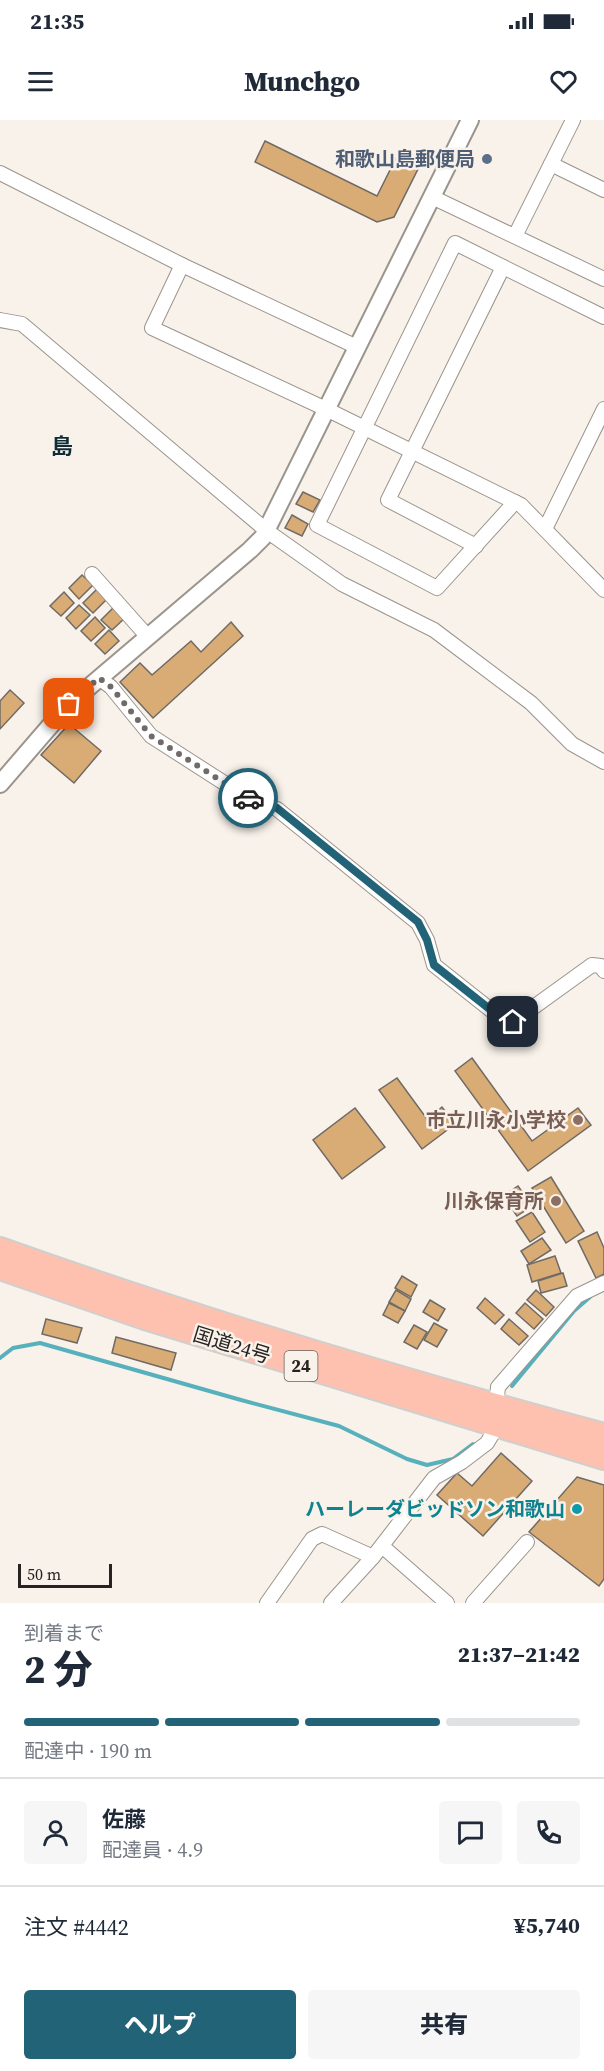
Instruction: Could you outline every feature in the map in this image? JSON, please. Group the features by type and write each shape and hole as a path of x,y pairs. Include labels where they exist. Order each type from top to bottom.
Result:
{"highway":[{"name":"国道24号","path":"0,1250 125,1294 497,1416 604,1458"},
{"name":"国道24号","path":"0,1268 145,1318 497,1416 604,1435"}],"street":[{"path":"0,784 69,704 250,550 267,531 470,120"},
{"path":"515,236 573,120"},
{"path":"551,164 604,190"},
{"path":"0,173 182,265 357,347"},
{"path":"432,197 604,279"},
{"path":"515,502 437,588 317,525 454,243 604,317"},
{"path":"182,265 152,328 521,505 604,590"},
{"path":"476,546 388,500 503,267"},
{"path":"0,320 22,324 267,531 342,584 434,630 531,703 572,744 604,762"},
{"path":"545,529 604,409"},
{"path":"92,574 148,637"},
{"path":"99,678 111,687 151,736 246,797 277,808 418,922 427,940 434,965 506,1022 513,1022 592,965 601,966 604,971"},
{"path":"331,1603 378,1551 434,1478 462,1462 487,1443 497,1416 498,1387 577,1296 604,1282"},
{"path":"268,1602 312,1539 322,1534 378,1551 447,1603"},
{"path":"473,1603 527,1542"}],"building":[{"path":"265,141 377,196 400,150 422,161 394,217 377,222 255,162"},
{"path":"303,492 320,500 313,512 296,504"},
{"path":"292,515 308,524 302,536 285,528"},
{"path":"82,575 93,585 79,599 69,588"},
{"path":"97,589 107,599 93,613 83,603"},
{"path":"64,592 74,603 61,616 50,606"},
{"path":"79,605 90,615 76,629 66,618"},
{"path":"115,606 126,617 112,630 101,620"},
{"path":"95,617 105,628 91,641 81,631"},
{"path":"231,622 243,636 153,718 120,682 140,663 152,675 191,641 201,652"},
{"path":"109,630 119,641 105,654 95,644"},
{"path":"10,690 24,703 0,729 0,701"},
{"path":"69,724 101,751 74,783 41,755"},
{"path":"472,1058 532,1141 578,1108 591,1125 528,1171 455,1071"},
{"path":"397,1078 427,1119 442,1107 455,1124 422,1149 379,1090"},
{"path":"355,1108 385,1147 342,1179 313,1140"},
{"path":"551,1177 584,1231 566,1243 532,1188"},
{"path":"518,1186 532,1206 517,1216 503,1196"},
{"path":"532,1212 545,1232 530,1242 516,1221"},
{"path":"597,1232 604,1248 604,1274 596,1278 578,1241"},
{"path":"542,1238 551,1250 529,1264 521,1251"},
{"path":"555,1256 561,1273 532,1282 527,1265"},
{"path":"563,1273 567,1286 541,1293 538,1281"},
{"path":"402,1276 417,1285 411,1297 395,1288"},
{"path":"396,1290 411,1299 405,1311 389,1302"},
{"path":"536,1290 554,1307 546,1316 527,1300"},
{"path":"485,1298 504,1315 495,1324 477,1308"},
{"path":"430,1300 445,1309 438,1321 423,1312"},
{"path":"389,1303 405,1311 398,1323 383,1315"},
{"path":"525,1303 543,1319 534,1329 516,1313"},
{"path":"46,1319 82,1328 77,1343 42,1334"},
{"path":"509,1319 528,1336 519,1345 501,1329"},
{"path":"434,1323 447,1330 437,1347 424,1340"},
{"path":"414,1325 427,1332 417,1349 404,1342"},
{"path":"116,1337 176,1353 171,1370 112,1353"},
{"path":"501,1453 532,1481 483,1536 437,1495 457,1473 472,1486"},
{"name":"ハーレーダビッドソン和歌山","path":"577,1477 604,1485 604,1579 599,1586 529,1532"}],"waterway":[{"path":"512,1386 574,1311 590,1297"},
{"path":"0,1358 13,1348 40,1343 339,1426 407,1459 427,1465 453,1459 473,1444"}],"way so far":[{"path":"69,704 99,678 111,687 151,736 248,798"}],"place":[{"name":"和歌山島郵便局","path":"487,159"},
{"name":"市立川永小学校","path":"578,1120"},
{"name":"川永保育所","path":"556,1201"},
{"name":"ハーレーダビッドソン和歌山","path":"577,1509"}],"district":[{"name":"島","path":"62,446"}],"route":[{"path":"248,798 277,808 418,922 427,940 434,965 506,1022 513,1022"}]}
